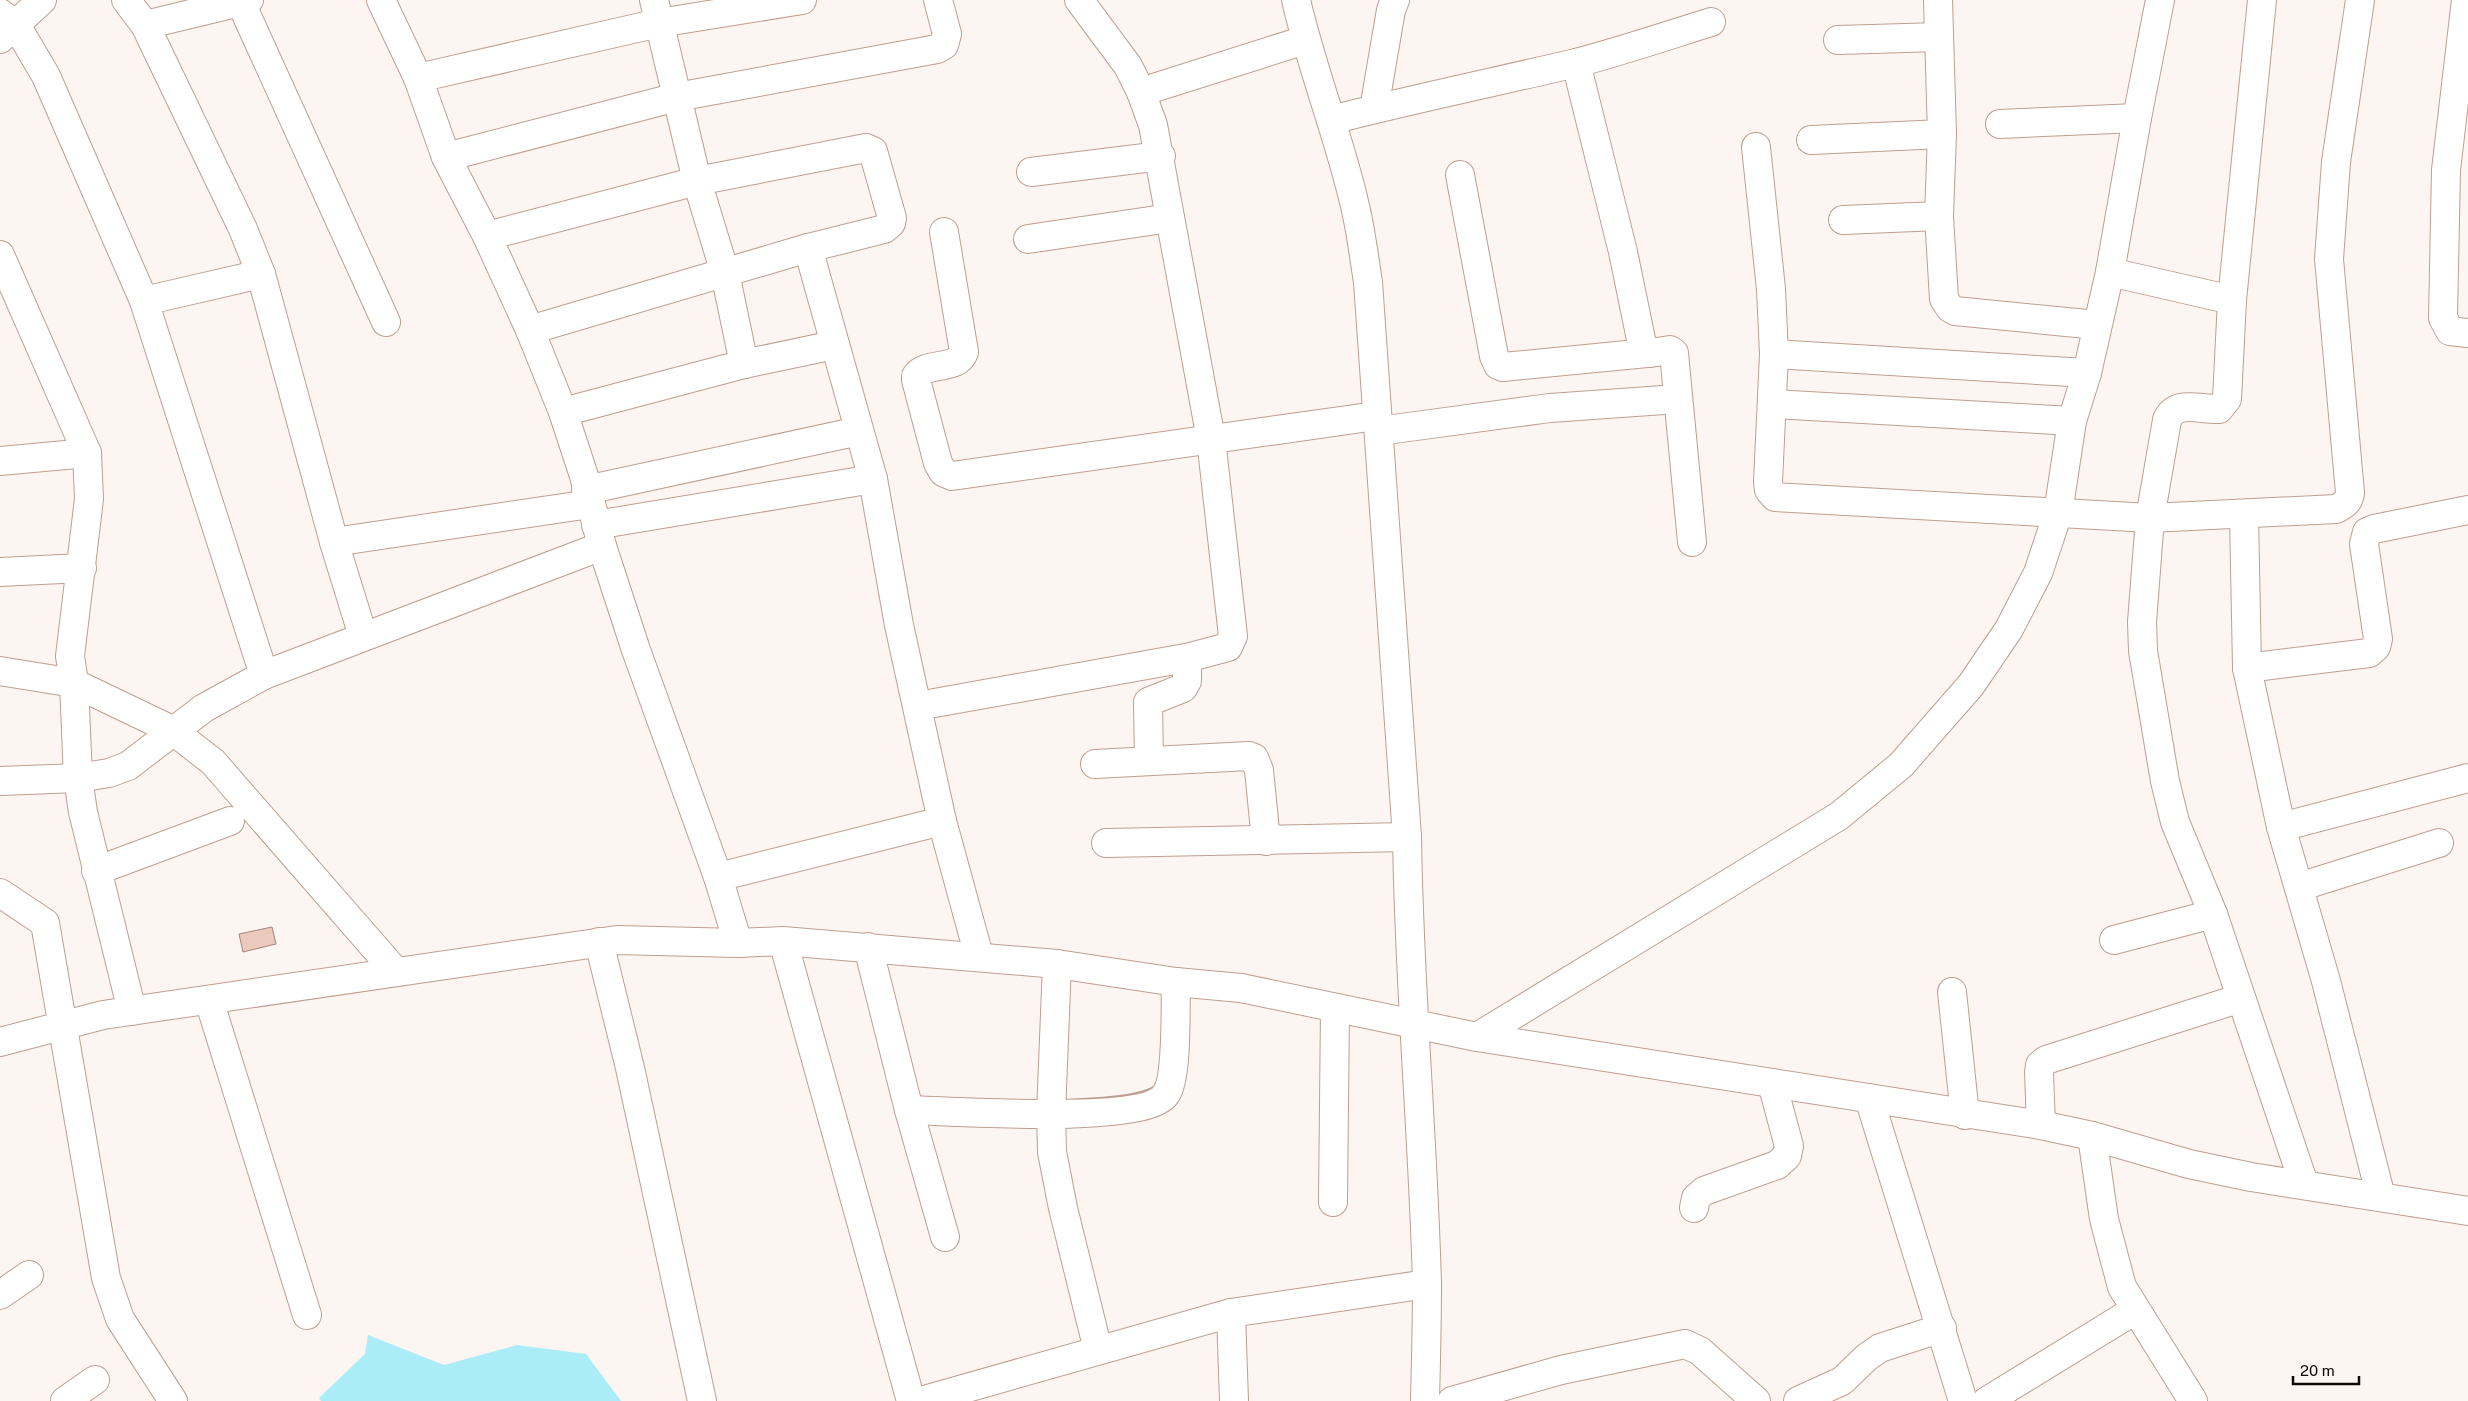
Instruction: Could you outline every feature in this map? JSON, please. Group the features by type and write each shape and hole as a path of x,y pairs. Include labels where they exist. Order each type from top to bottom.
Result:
{"street":[{"path":"42,0 5,26 46,76 144,301 264,675"},
{"path":"126,0 145,26 243,229 261,274 334,542 363,636"},
{"path":"381,0 418,78 446,157 487,236 530,330 563,412 636,650 718,877 738,943"},
{"path":"418,78 657,11 802,0"},
{"path":"446,157 677,98 938,49 944,45 947,34 938,0"},
{"path":"918,706 1191,658 1225,648 1233,641 1234,636 1211,440 1170,218 1161,156 1154,126 1141,92 1128,66 1079,0"},
{"path":"1296,0 1305,40 1332,120 1356,207 1368,282 1407,838 1408,907 1416,1023 1426,1284 1425,1401"},
{"path":"1374,109 1391,10 1395,0"},
{"path":"1938,0 1942,134 1939,216 1944,299 1950,308 2097,325"},
{"path":"1477,1037 1839,816 1901,766 1971,685 2009,629 2038,573 2058,513 2072,421 2087,373 2110,272 2160,0"},
{"path":"2262,0 2232,300 2227,399 2218,409 2183,406 2170,413 2167,420 2150,518 2143,588 2143,651 2165,781 2173,814 2213,914 2304,1184"},
{"path":"1756,147 1771,289 1774,354 1768,482 1769,490 1775,496 2150,518 2244,515 2336,509 2350,499 2329,259 2336,162 2360,0"},
{"path":"2466,0 2446,170 2443,318 2445,325 2450,331 2468,333"},
{"path":"145,26 245,2 386,322"},
{"path":"657,11 697,182 725,273 744,364"},
{"path":"1332,120 1576,63 1634,47 1711,22"},
{"path":"1838,40 1939,37"},
{"path":"1141,92 1305,40"},
{"path":"1576,63 1623,252 1643,349 1646,353"},
{"path":"2000,124 2137,118"},
{"path":"1811,140 1942,134"},
{"path":"487,236 697,182 870,148 875,155 891,223 884,229 808,248 530,330"},
{"path":"1031,172 1161,156"},
{"path":"1460,175 1494,356 1498,365 1503,367 1673,351 1692,542"},
{"path":"1844,220 1939,216"},
{"path":"1028,239 1170,218"},
{"path":"944,232 964,352 963,357 955,362 922,371 916,376 916,380 938,463 943,472 952,476 960,477 1211,440 1550,408 1678,399"},
{"path":"808,248 873,479 900,625 942,821 979,956"},
{"path":"0,255 10,303 87,453 88,499 82,568 70,656 74,683 78,778 83,812 96,871 132,1011"},
{"path":"2110,272 2232,300"},
{"path":"144,301 261,274"},
{"path":"563,412 744,364 834,344"},
{"path":"1774,354 2087,373"},
{"path":"1773,404 2072,421"},
{"path":"0,781 78,778 109,773 128,766 172,730 204,708 264,675 363,636 594,516 859,431"},
{"path":"0,461 87,453"},
{"path":"334,542 594,516 873,479"},
{"path":"2247,668 2369,653 2376,647 2378,639 2364,544 2368,532 2374,528 2468,510"},
{"path":"2244,515 2247,668 2281,827 2299,887 2381,1197"},
{"path":"0,572 82,568"},
{"path":"1150,761 1146,706 1148,702 1183,688 1187,681 1187,660 1191,658"},
{"path":"0,671 74,683 172,730 213,762 396,972"},
{"path":"1095,764 1254,758 1259,770 1266,841"},
{"path":"2281,827 2468,778"},
{"path":"96,871 230,821"},
{"path":"718,877 942,821"},
{"path":"1106,843 1407,838"},
{"path":"2299,887 2439,843"},
{"path":"0,893 45,923 61,1027 106,1278 120,1319 174,1401"},
{"path":"2114,940 2213,914"},
{"path":"0,1042 103,1015 598,942 617,940 738,943 783,941 1057,964 1176,982 1241,988 1477,1037 1869,1098 1964,1115 2040,1125 2092,1136 2189,1164 2251,1177 2468,1211"},
{"path":"783,941 911,1401"},
{"path":"598,942 630,1068 702,1401"},
{"path":"868,947 909,1110 945,1237"},
{"path":"1057,964 1051,1114 1052,1152 1061,1198 1098,1350"},
{"path":"909,1110 1051,1114 1130,1110 1151,1105 1166,1095 1172,1079 1176,982"},
{"path":"1952,992 1964,1115"},
{"path":"2040,1125 2039,1072 2040,1065 2046,1060 2241,998"},
{"path":"209,1000 307,1314"},
{"path":"1333,1202 1335,1009"},
{"path":"1694,1208 1696,1198 1704,1191 1778,1165 1787,1156 1789,1146 1772,1083"},
{"path":"1869,1098 1942,1328 1963,1401"},
{"path":"2092,1136 2104,1219 2122,1287 2193,1401"},
{"path":"0,1295 30,1275"},
{"path":"921,1401 1230,1312 1426,1284"},
{"path":"1987,1401 2135,1310"},
{"path":"1230,1312 1234,1401"},
{"path":"1798,1401 1842,1381 1867,1357 1880,1348 1942,1328"},
{"path":"1452,1401 1561,1370 1685,1344 1700,1351 1756,1401"},
{"path":"65,1401 95,1380"}],"water":[{"path":"368,1335 444,1365 517,1345 586,1354 621,1401 321,1401 319,1398 365,1354"}],"building":[{"path":"272,927 276,944 243,952 239,934"}]}
